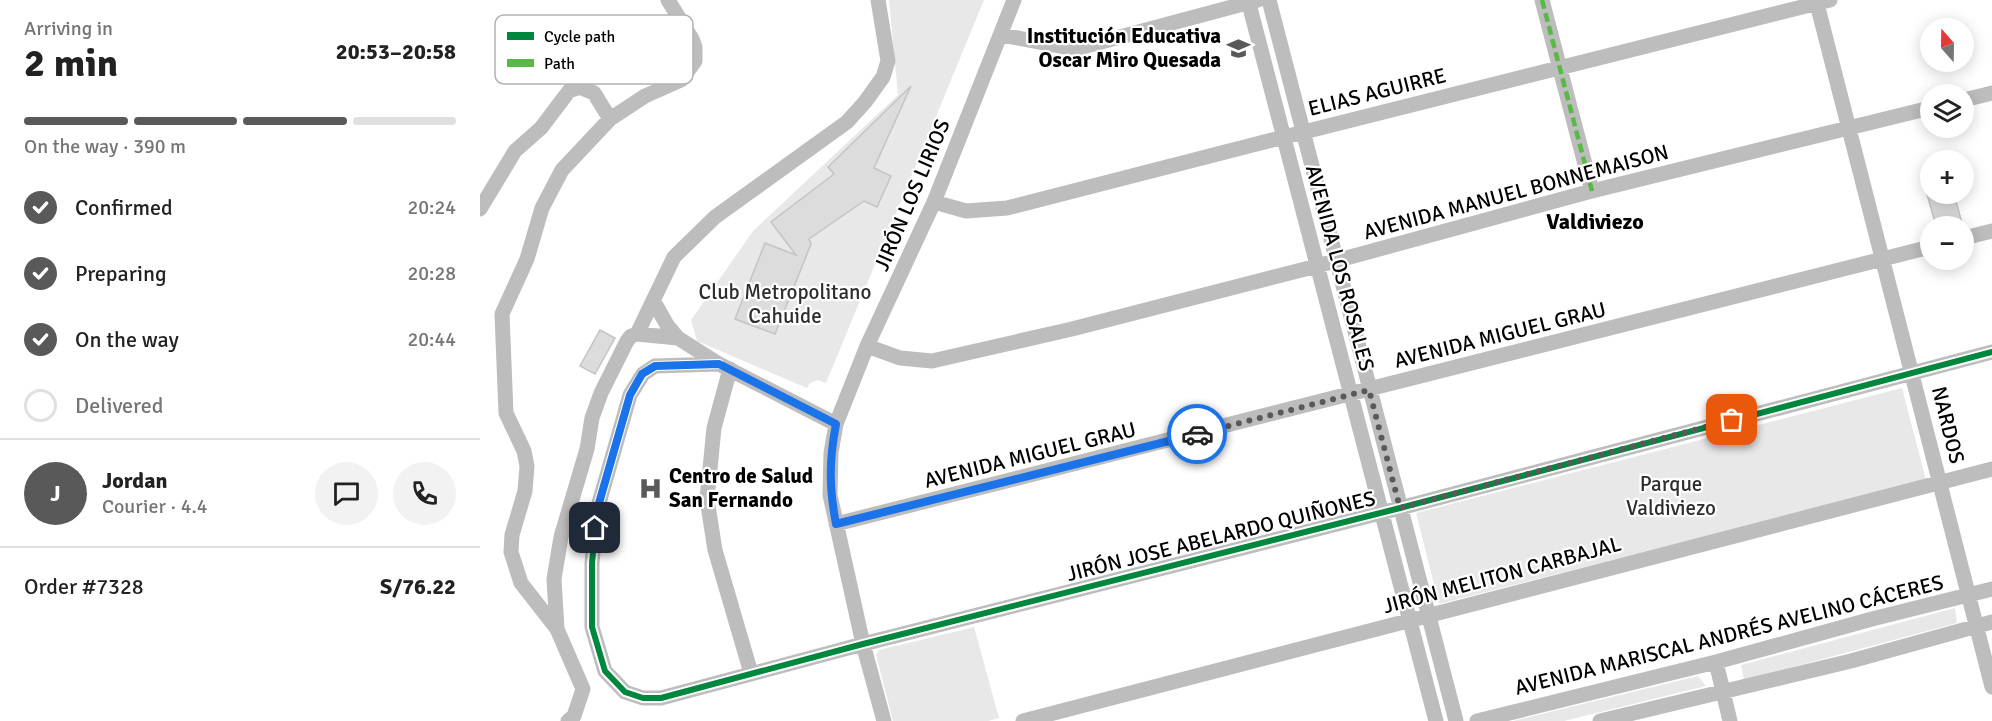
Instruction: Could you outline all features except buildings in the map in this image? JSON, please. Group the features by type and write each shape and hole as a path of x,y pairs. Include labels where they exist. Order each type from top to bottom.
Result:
{"street":[{"path":"668,0 677,15"},
{"path":"637,334 674,257 715,217 847,122 865,102 883,77 888,61 878,0"},
{"name":"JIRÓN LOS LIRIOS","path":"884,721 863,644 830,495 831,453 836,424 867,346 934,202 1014,0"},
{"name":"AVENIDA LOS ROSALES","path":"1269,0 1456,721"},
{"path":"1542,0 1592,191"},
{"path":"1002,35 1075,49 1252,1"},
{"name":"AVENIDA LOS ROSALES","path":"1252,1 1317,266 1436,721"},
{"name":"ELIAS AGUIRRE","path":"934,202 966,211 1007,208 1821,1"},
{"name":"NARDOS","path":"1821,1 1849,128 1992,687"},
{"path":"693,42 695,61 693,64"},
{"path":"568,721 574,716 583,688 557,629 521,583 511,552 512,535 525,491 527,466 524,451 506,413 502,314 527,259 542,208 562,170 610,119 645,96 672,84"},
{"path":"480,209 515,151 541,128 569,91 580,87 594,93 610,119"},
{"path":"1974,98 1992,93"},
{"name":"AVENIDA MANUEL BONNEMAISON","path":"867,346 900,358 932,361 1072,329 1336,261 1592,191 1920,110"},
{"path":"1974,236 1992,231"},
{"name":"AVENIDA MIGUEL GRAU","path":"836,524 1920,250"},
{"path":"653,300 667,325 678,338 724,367 836,424"},
{"path":"557,629 554,579 561,537 587,449 592,418 601,393 621,351 631,336 637,334 678,338"},
{"name":"JIRÓN JOSE ABELARDO QUIÑONES","path":"724,367 655,366 642,374 630,395 597,510 592,563 592,627 604,671 625,692 643,698 660,698 863,644 1381,513 1992,352"},
{"path":"724,367 714,429 707,498 716,550 751,673"},
{"name":"JIRÓN MELITON CARBAJAL","path":"1023,721 1992,469"},
{"name":"AVENIDA MARISCAL ANDRÉS AVELINO CÁCERES","path":"1476,721 1716,662 1992,589"},
{"path":"1600,721 1851,660 1992,622"},
{"path":"1716,662 1730,721"}],"green space":[{"name":"Club Metropolitano Cahuide","path":"889,0 984,0 826,383 818,380 810,383 807,388 697,341 691,320 753,231 898,95"},
{"name":"Parque Valdiviezo","path":"1902,388 1926,480 1439,604 1416,513"},
{"path":"1955,608 1957,623 1744,680 1741,665"},
{"path":"974,627 999,718 988,721 893,721 876,655 879,650"},
{"path":"1698,676 1706,686 1564,721 1513,721"}],"marked path":[{"path":"1542,0 1592,191"}],"cycle path":[{"path":"719,364 655,366 643,374 630,395 597,510 592,563 592,627 605,671 625,692 643,698 661,698 863,644 1400,508 1992,352"}],"way so far":[{"path":"1197,434 1369,390 1400,508 1732,420"}],"place":[{"name":"Institución Educativa Oscar Miro Quesada","path":"1239,48"},
{"name":"Centro de Salud San Fernando","path":"651,488"}],"district":[{"name":"Valdiviezo","path":"1595,221"}],"route":[{"path":"595,528 597,510 630,395 642,374 655,366 719,364 836,424 831,453 830,495 836,524 1197,434"}]}
